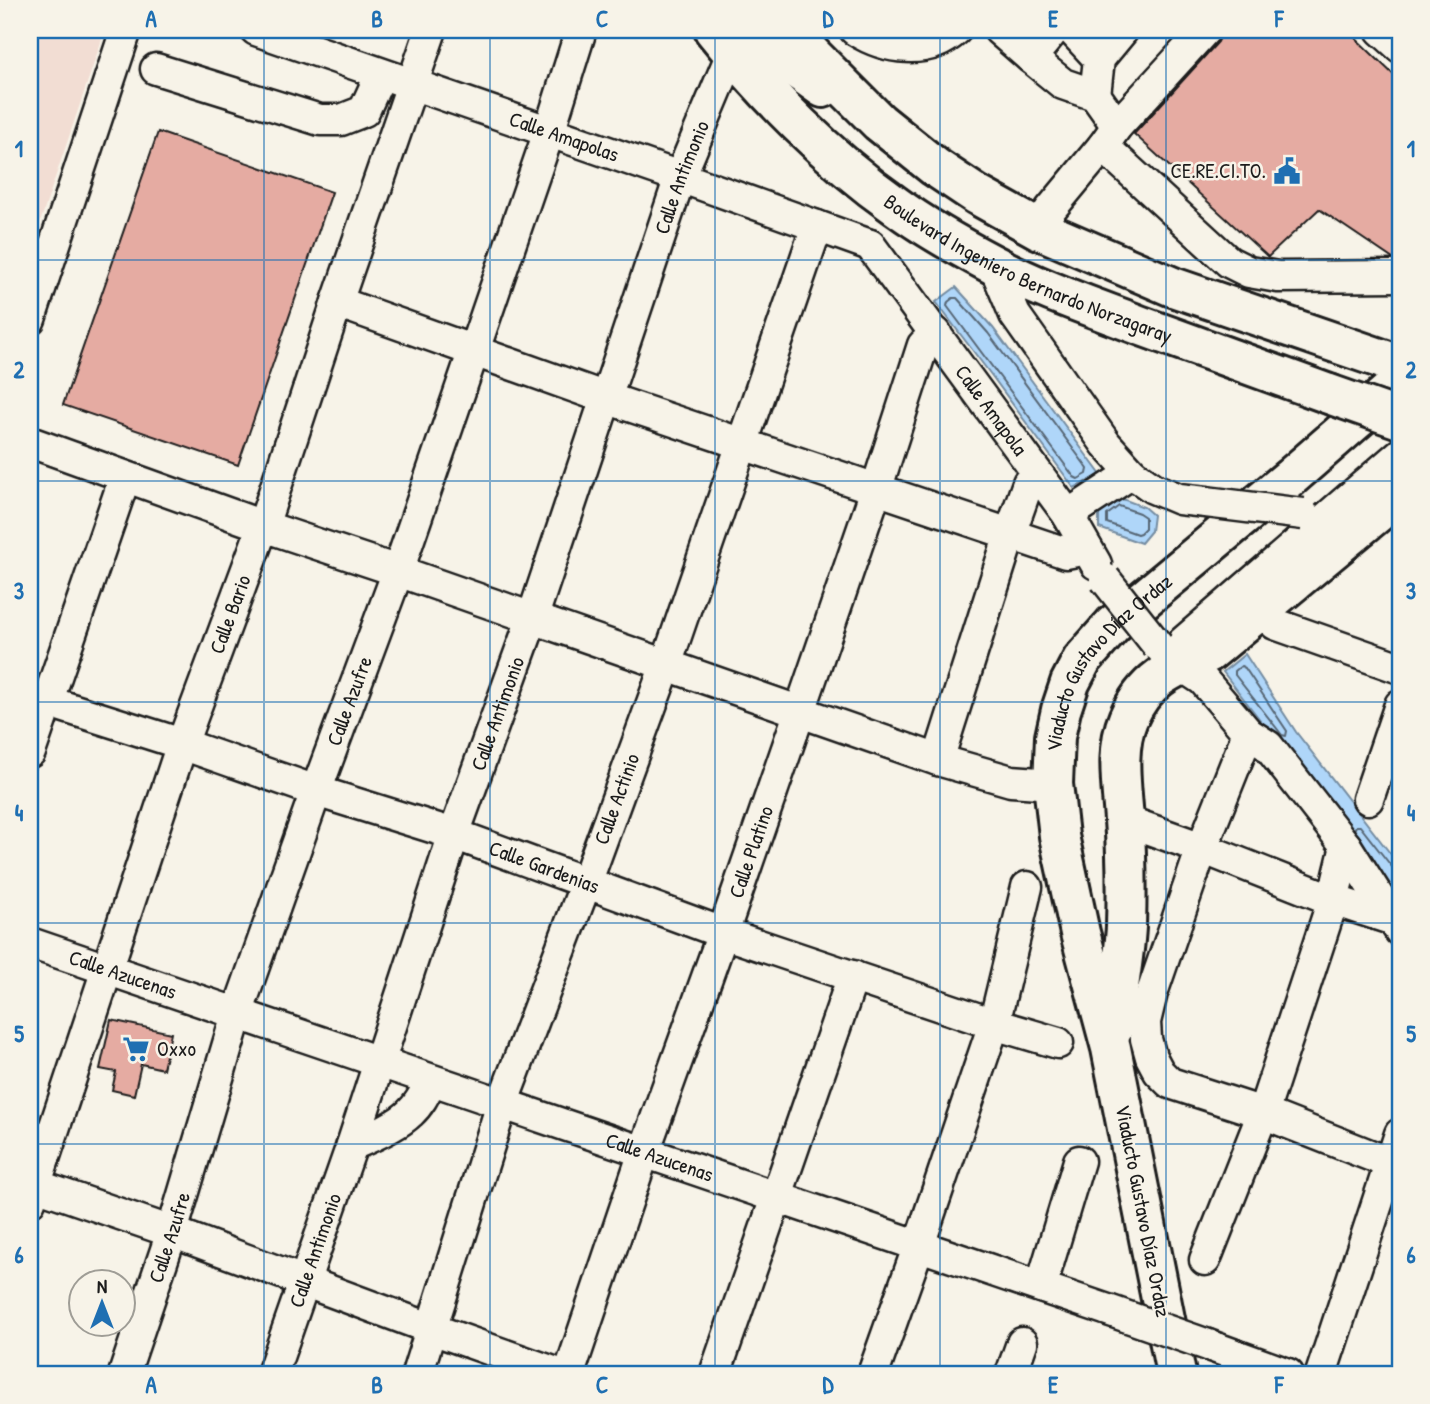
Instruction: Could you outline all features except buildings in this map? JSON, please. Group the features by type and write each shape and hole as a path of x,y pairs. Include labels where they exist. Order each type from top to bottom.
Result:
{"main road":[{"name":"Boulevard Ingeniero Bernardo Norzagaray","path":"790,30 879,122 935,167 977,195 1038,229 1173,287 1392,367"},
{"name":"Boulevard Ingeniero Bernardo Norzagaray","path":"724,43 794,120 835,158 896,206 993,265 1062,296 1400,419"},
{"path":"724,43 770,54 832,94 855,98"},
{"name":"Viaducto Gustavo Díaz Ordaz","path":"1176,1374 1111,1048 1080,933 1059,836 1052,784 1060,710 1082,660 1113,625 1291,477 1392,367"},
{"name":"Viaducto Gustavo Díaz Ordaz","path":"1111,1048 1126,929 1124,820 1119,783 1121,749 1127,720 1146,688 1159,677 1168,656 1208,653 1262,609 1323,526 1400,494"}],"street":[{"path":"30,319 127,30"},
{"name":"Calle Amapolas","path":"256,30 870,245"},
{"name":"Calle Bario","path":"32,1189 183,744 263,526 431,30"},
{"name":"Calle Azufre","path":"124,1374 172,1232 237,1014 398,571 549,132 581,30"},
{"path":"855,30 869,38 900,48 927,45 948,37 956,30"},
{"path":"999,30 1063,84 1096,95"},
{"path":"1031,58 1054,30"},
{"path":"1072,30 1099,59"},
{"path":"1123,30 1099,59 1096,95 1110,136 1228,262 1249,272 1278,277 1400,276"},
{"path":"1038,229 1050,210 1110,136 1205,30"},
{"path":"1381,30 1400,47"},
{"name":"Calle Antimonio","path":"272,1374 352,1145 454,834 532,619 680,177 727,65 724,43"},
{"path":"156,69 320,120 341,120 364,111 381,74"},
{"path":"870,245 896,206"},
{"name":"Calle Actinio","path":"417,1374 502,1104 666,665 817,226"},
{"name":"Calle Amapola","path":"870,245 1036,473 1077,510 1087,548 1105,579 1168,656 1203,680 1248,733 1268,746 1346,846 1396,925"},
{"path":"993,265 1014,315 1107,444 1124,479 1179,499 1323,526"},
{"path":"337,302 606,398 1066,553 1087,548"},
{"name":"Calle Platino","path":"569,1374 644,1152 800,711 923,345 936,333"},
{"path":"30,442 263,526 938,760 1011,780 1052,784"},
{"path":"1168,656 1323,526 1400,454"},
{"path":"938,760 1010,534 1028,483 1036,473"},
{"path":"30,752 38,699 125,477"},
{"path":"1077,510 1124,479"},
{"path":"1262,609 1275,624 1400,668"},
{"name":"Calle Gardenias","path":"38,699 454,834 723,933 1058,1043"},
{"path":"1368,799 1400,705"},
{"path":"1248,733 1202,848 1152,993 1145,1022 1151,1057 1159,1072 1170,1083 1263,1113 1395,1166"},
{"path":"1124,820 1396,925"},
{"path":"1205,1260 1263,1113 1333,900 1346,846"},
{"path":"873,1374 994,1024 1027,887"},
{"name":"Calle Azucenas","path":"30,943 919,1245 1288,1374"},
{"path":"715,1374 853,976"},
{"path":"352,1145 373,1137 409,1115 422,1099 431,1081"},
{"path":"1321,1374 1395,1166 1400,1134"},
{"path":"1041,1287 1079,1161"},
{"path":"32,1189 172,1232 559,1374"},
{"path":"1011,1374 1022,1343"}],"shaded area":[{"path":"30,30 105,30 30,252"}],"water":[{"path":"956,287 993,328 1101,475 1074,488 936,302"},
{"path":"1120,498 1144,507 1153,515 1151,531 1141,543 1099,528 1099,512"},
{"path":"1245,654 1296,732 1400,866 1400,901 1223,672"}],"place":[{"name":"CE.RE.CI.TO.","path":"1287,171"},
{"name":"Oxxo","path":"136,1049"}]}
